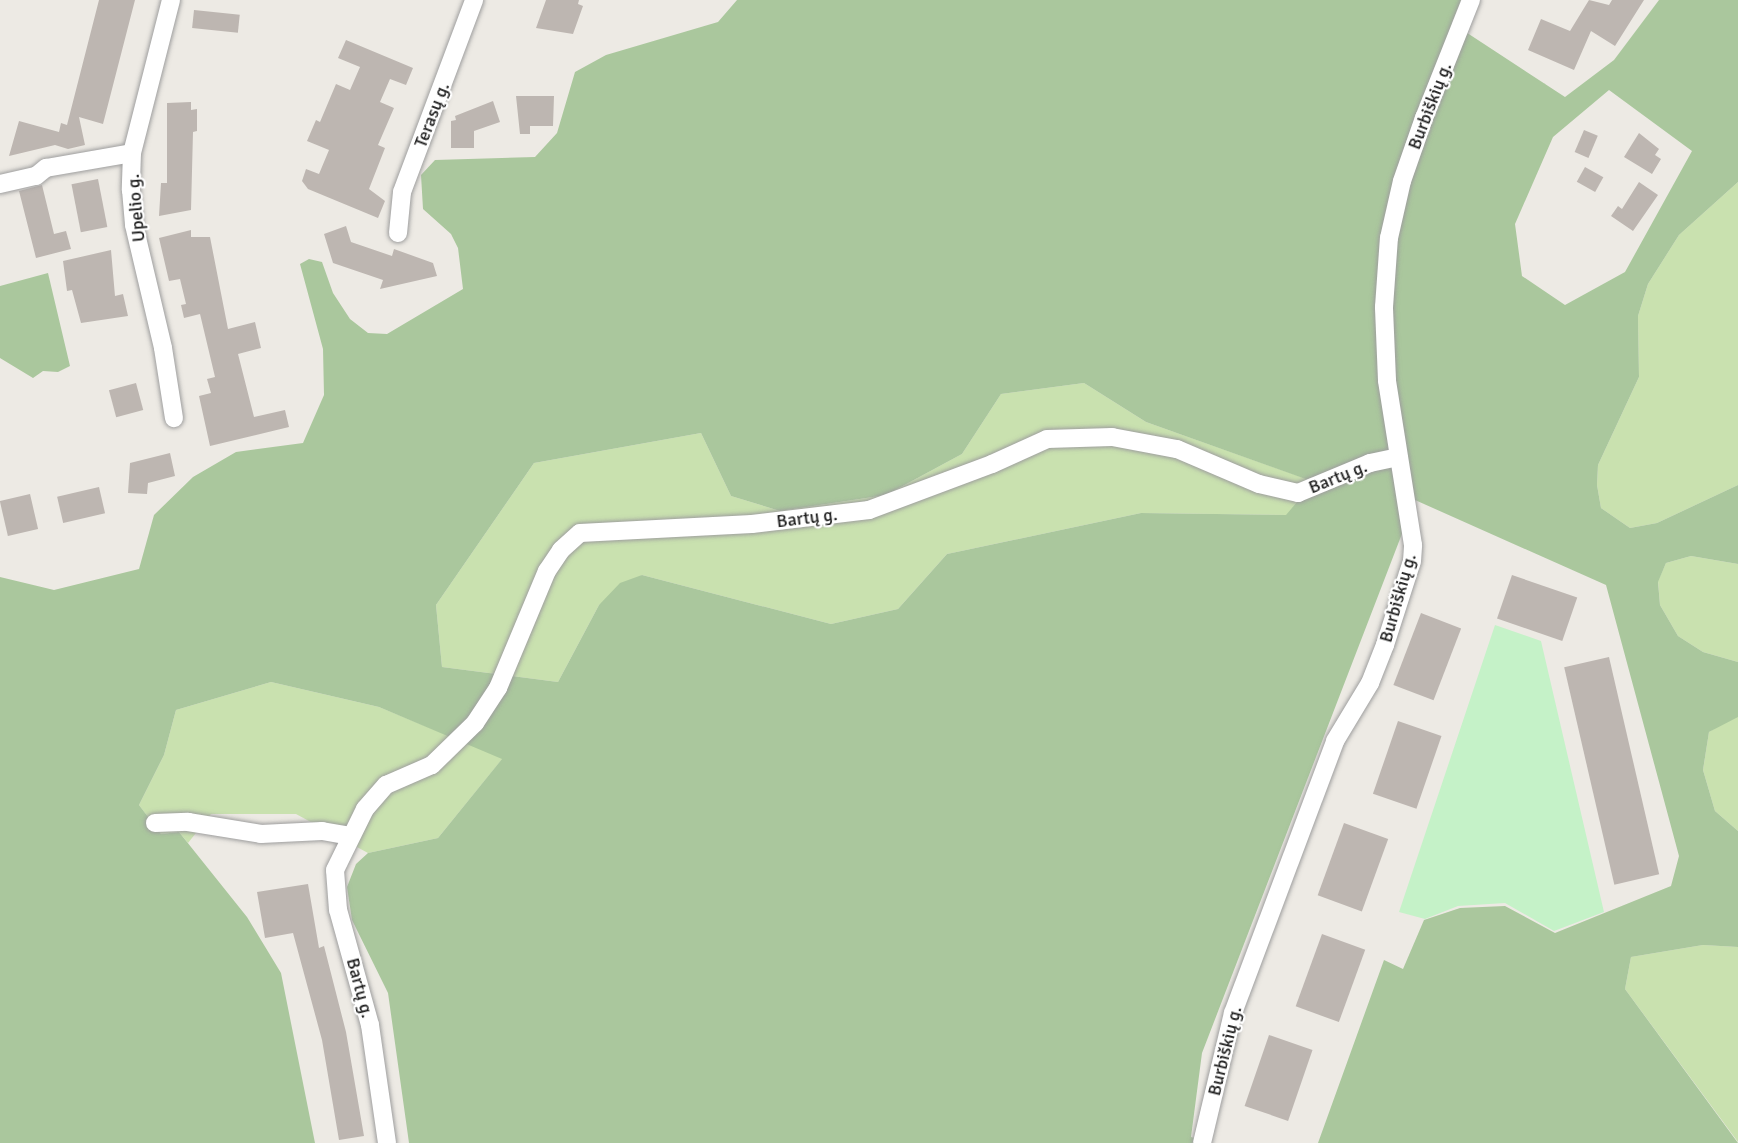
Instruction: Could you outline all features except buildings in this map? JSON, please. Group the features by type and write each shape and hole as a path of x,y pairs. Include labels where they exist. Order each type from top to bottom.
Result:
{"street":[{"name":"Upelio g.","path":"171,0 132,153 134,225 163,348 174,418"},
{"name":"Terasų g.","path":"398,233 402,192 474,0"},
{"name":"Burbiškių g.","path":"1202,1143 1233,1013 1335,741 1370,683 1385,645 1412,561 1413,545 1387,380 1384,307 1389,238 1417,139 1471,0"},
{"path":"0,184 36,176 46,168 132,153"},
{"name":"Bartų g.","path":"387,1143 370,1025 338,910 335,870 349,836 386,785 432,765 475,723 498,688 547,571 561,550 580,533 753,524 869,510 992,464 1047,439 1112,437 1178,449 1259,484 1298,493 1370,463 1398,457"},
{"path":"155,823 188,822 261,834 322,831 349,836"}],"green space":[{"path":"737,0 1461,0 1452,23 1565,97 1614,60 1659,0 1738,0 1738,182 1679,235 1648,284 1638,316 1639,377 1598,465 1597,485 1601,508 1630,528 1657,523 1738,485 1738,564 1691,556 1666,563 1658,582 1660,605 1678,636 1703,652 1738,662 1738,717 1709,732 1703,770 1715,811 1738,831 1738,947 1703,945 1631,957 1625,989 1738,1143 1318,1143 1384,960 1403,969 1424,920 1460,908 1505,906 1555,933 1671,886 1679,856 1606,585 1415,500 1202,1053 1191,1137 1211,1143 409,1143 388,993 352,920 347,887 356,864 368,853 438,838 502,759 379,707 271,682 176,710 164,755 139,805 161,834 179,832 247,917 281,973 315,1143 0,1143 0,577 54,590 139,569 154,515 193,477 236,452 303,443 324,395 323,349 300,264 309,259 322,262 333,293 350,319 368,333 387,334 463,289 458,248 451,234 423,209 421,175 435,160 535,157 557,133 575,72 606,55 718,22","holes":["1609,90 1692,151 1625,272 1565,305 1522,276 1515,224 1553,137","1084,383 1146,422 1314,482 1286,515 1141,513 947,554 898,609 831,624 642,575 620,583 599,605 558,682 442,667 436,605 534,463 701,433 731,496 780,511 886,495 962,454 1001,394"]},
{"path":"1738,182 1738,485 1657,523 1630,528 1601,508 1597,485 1598,465 1639,377 1638,316 1648,284 1679,235"},
{"path":"48,273 70,366 58,372 43,371 33,378 0,358 0,286"},
{"path":"1084,383 1146,422 1315,482 1287,515 1141,513 947,554 898,609 831,624 642,575 599,605 558,682 442,667 436,605 534,463 701,433 731,496 780,511 886,495 962,454 1001,394"},
{"path":"1691,556 1738,564 1738,662 1703,652 1678,636 1660,605 1658,581 1666,563"},
{"path":"1495,625 1541,641 1604,912 1554,931 1505,903 1458,906 1425,919 1399,912"},
{"path":"271,682 379,707 503,758 438,838 368,853 296,814 211,814 188,843 179,832 161,834 139,805 164,755 176,710"},
{"path":"1733,717 1738,717 1738,831 1715,811 1703,770 1709,732"},
{"path":"1703,945 1738,947 1738,1142 1625,989 1631,957"}]}
